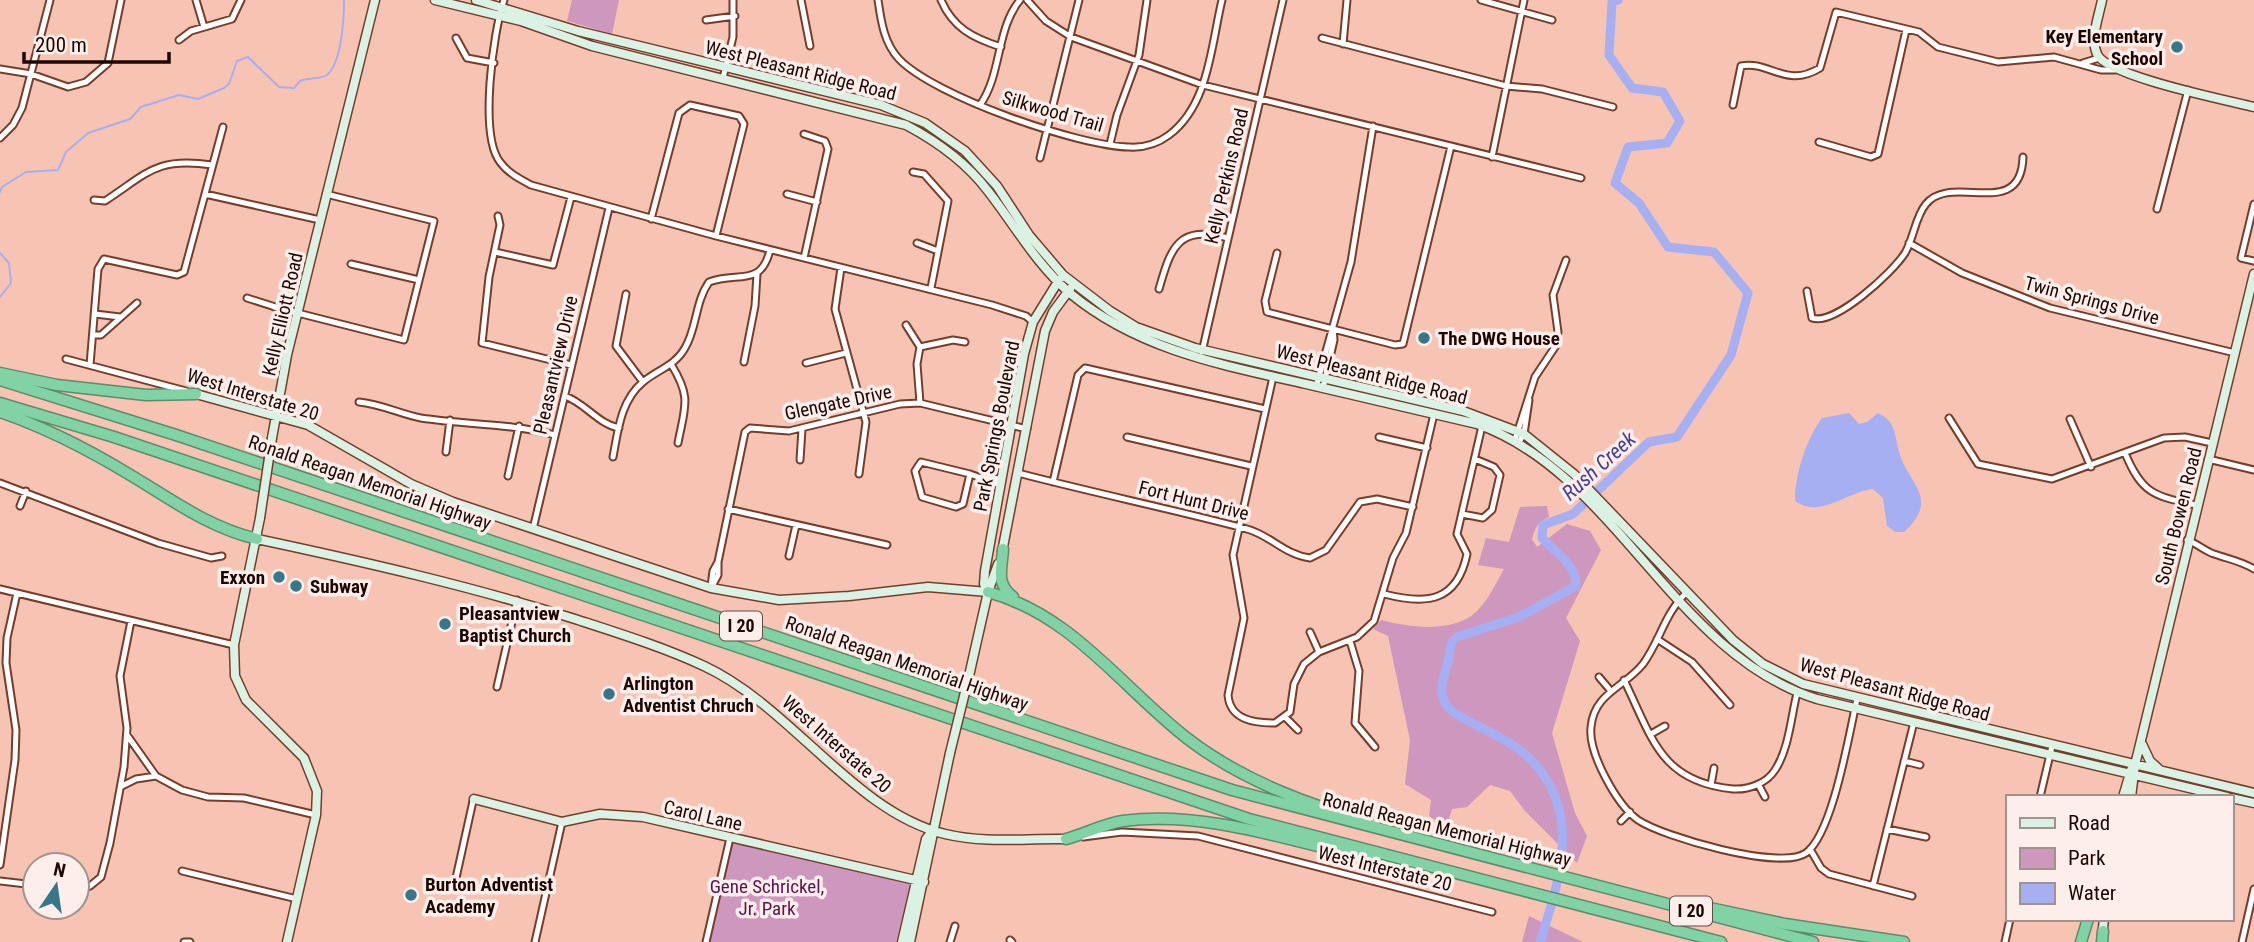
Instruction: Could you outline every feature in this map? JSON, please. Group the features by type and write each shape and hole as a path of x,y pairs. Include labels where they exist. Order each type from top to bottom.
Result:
{"highway":[{"path":"0,373 57,385 123,393 196,394"},
{"name":"Ronald Reagan Memorial Highway","path":"0,380 176,435 1232,790 1814,942"},
{"name":"Ronald Reagan Memorial Highway","path":"0,404 114,438 1212,808 1439,871 1721,942"},
{"path":"0,412 99,457 204,521 257,539"},
{"path":"1003,549 999,578 1006,591 1068,630 1165,720 1234,768 1331,809 1486,857"},
{"path":"988,592 1019,601"},
{"path":"1066,839 1160,820 1229,827 1439,871"},
{"path":"1602,887 1773,922 1904,942"},
{"path":"1618,917 1694,942"},
{"path":"2082,942 2087,921"}],"main road":[{"name":"Kelly Elliott Road","path":"287,942 316,815 317,791 314,776 298,751 258,714 240,691 233,668 234,645 257,539 294,313 327,194 375,0"},
{"name":"West Pleasant Ridge Road","path":"435,0 499,16 592,46 882,116 929,137 957,159 988,191 1016,234 1044,268 1060,278 1084,304 1124,330 1273,377 1434,414 1519,437 1559,472 1679,599 1745,663 1797,693 2052,746 2254,793"},
{"name":"West Pleasant Ridge Road","path":"476,0 503,3 578,31 881,105 925,123 965,151 983,170 1060,278"},
{"path":"2102,0 2095,41 2099,58 2115,70 2254,107"},
{"path":"1044,268 1048,294"},
{"name":"South Bowen Road","path":"2128,794 2254,274"},
{"name":"Park Springs Boulevard","path":"988,592 984,584 985,570 1033,322 1060,278"},
{"name":"West Pleasant Ridge Road","path":"1071,288 1136,327 1201,354 1322,377 1437,405 1519,437 1554,456 1732,640 1763,664 1803,684 1914,722 2220,795"},
{"name":"Park Springs Boulevard","path":"902,942 934,840 933,830 988,592 1003,549 1040,352 1052,314 1071,288"},
{"path":"1052,314 1066,302 1084,304"},
{"name":"West Interstate 20","path":"196,394 276,415 323,432 429,492 712,588 779,600 928,587 988,592"},
{"path":"995,515 995,541 1003,549"},
{"name":"West Interstate 20","path":"257,539 517,600 708,667 766,704 882,804 933,830 986,842 1066,839"},
{"path":"965,588 985,570"},
{"path":"2141,743 2150,761 2163,771"},
{"path":"2109,769 2128,794 2144,784 2158,780"},
{"path":"2195,789 2202,786 2221,790 2225,787"},
{"name":"West Pleasant Ridge Road","path":"2233,798 2254,803"},
{"name":"Carol Lane","path":"473,800 562,822 600,814 620,815 920,881"},
{"name":"Park Springs Boulevard","path":"910,942 920,881"}],"street":[{"path":"0,138 13,125 22,108 50,0"},
{"path":"0,69 31,74 68,87 86,82 100,73 112,53 121,0"},
{"path":"196,0 204,27"},
{"path":"179,40 191,31 232,19 241,0"},
{"path":"723,78 735,16 733,0"},
{"path":"801,0 810,46"},
{"name":"Silkwood Trail","path":"878,0 884,34 901,61 926,79 980,105 1046,128 1110,144 1139,147 1166,137 1185,120 1203,85 1222,0"},
{"path":"941,0 961,29 979,40 1001,47"},
{"path":"980,105 990,86 1011,12 1020,0"},
{"path":"1027,0 1046,21 1071,37 1203,85 1581,178"},
{"path":"1040,158 1079,0"},
{"path":"1110,144 1117,115 1137,62 1147,0"},
{"name":"Kelly Perkins Road","path":"1201,354 1283,0"},
{"path":"1343,44 1347,0"},
{"path":"1481,0 1552,20"},
{"path":"1492,157 1524,0"},
{"path":"503,3 494,63 490,140 505,168 531,185 770,250 931,288 1026,316 1033,322"},
{"path":"1733,105 1741,66 1749,64 1770,72 1801,76 1820,68 1836,12 1919,33 1938,47 1998,62 2054,57 2115,70"},
{"path":"706,20 735,16"},
{"path":"1819,142 1871,157 1878,154 1906,30"},
{"path":"456,38 467,58 494,63"},
{"path":"1322,38 1506,86 1551,91 1613,107"},
{"path":"2080,63 2099,58"},
{"path":"2157,209 2188,90"},
{"path":"651,219 679,113 683,107 701,106 739,116 744,121 716,236"},
{"path":"1320,387 1334,340 1333,329 1351,262 1373,126"},
{"path":"90,365 99,269 104,259 181,275 185,271 223,127"},
{"path":"804,135 822,139 828,145 804,258"},
{"path":"1277,253 1265,301 1267,312 1395,345 1403,344 1451,146"},
{"path":"1807,290 1812,318 1824,319 1847,307 1890,272 1909,243 1922,211 1931,199 1942,192 2001,193 2014,183 2023,166 2023,157"},
{"path":"94,200 105,201 160,165 171,162 212,166"},
{"path":"913,172 924,174 948,201 931,288"},
{"path":"205,194 320,220"},
{"path":"247,298 294,313 404,340 433,221 327,194"},
{"path":"787,194 817,202"},
{"path":"495,251 553,265 571,197"},
{"path":"2254,204 2241,258 2254,261"},
{"name":"Pleasantview Drive","path":"533,529 609,208"},
{"path":"498,216 500,225 482,343 571,365"},
{"path":"1159,289 1171,251 1184,238 1203,233 1228,237"},
{"path":"917,243 938,251"},
{"name":"Twin Springs Drive","path":"1909,243 1962,273 2050,308 2235,353"},
{"path":"613,457 627,401 643,382 671,364 687,345 702,293 709,282 757,274 766,265 770,250"},
{"path":"1519,437 1535,377 1555,347 1558,332 1553,295 1566,260"},
{"path":"351,264 419,281"},
{"path":"841,268 835,309 864,415 866,436 859,474"},
{"path":"744,362 755,306 757,274"},
{"path":"626,294 616,346 643,382"},
{"path":"94,335 102,335 137,303"},
{"path":"95,314 121,317"},
{"path":"906,325 920,347 917,364 920,403"},
{"path":"920,347 953,340 965,342"},
{"path":"806,363 846,353"},
{"name":"West Interstate 20","path":"66,359 196,394"},
{"path":"671,364 684,384 686,396 678,443"},
{"path":"1053,482 1082,369 1097,370 1265,409"},
{"path":"1273,377 1251,466 1234,562 1244,618 1228,705 1233,712 1252,721 1275,723 1285,717 1290,712 1298,672 1319,652 1350,641 1366,631 1374,621 1391,564 1406,533 1437,405"},
{"path":"565,396 586,405 608,425 619,428"},
{"path":"359,402 374,403 417,417 519,426 555,435"},
{"name":"Glengate Drive","path":"712,588 746,430 802,429 900,404 920,403 1027,429"},
{"path":"1949,418 1978,464 2052,479 2091,467 2153,441 2175,437 2212,443"},
{"path":"2070,419 2091,467"},
{"path":"446,452 450,420"},
{"path":"508,476 519,426"},
{"path":"1384,594 1422,600 1436,597 1448,591 1461,577 1467,554 1457,540 1482,426"},
{"path":"800,460 802,429"},
{"path":"1127,437 1251,466"},
{"path":"1379,437 1427,448"},
{"path":"2125,453 2136,478 2148,491 2196,505"},
{"path":"1462,514 1487,517 1495,499 1499,471 1475,459"},
{"path":"2208,459 2254,470"},
{"path":"970,474 963,504 956,506 925,499 915,471 921,462 970,474 978,477 1000,482"},
{"name":"Fort Hunt Drive","path":"1018,473 1252,530 1285,551 1310,558 1326,550 1360,502 1377,499 1413,507"},
{"path":"0,483 158,543 211,558 222,556"},
{"path":"20,506 26,491"},
{"path":"728,509 887,545"},
{"path":"789,556 796,524"},
{"path":"2188,540 2210,553 2239,561 2254,569"},
{"path":"0,589 234,645"},
{"path":"1687,592 1667,615 1641,667 1610,690 1593,714 1591,737 1600,766 1630,812 1653,828 1688,840 1780,861 1798,857 1819,839 1829,813 1856,704"},
{"path":"0,865 16,752 16,730 6,663 17,593"},
{"path":"497,687 517,600"},
{"path":"91,884 104,868 122,786 126,734 120,676 131,621"},
{"path":"1310,632 1319,652"},
{"path":"1657,639 1692,662 1730,705"},
{"path":"1350,641 1359,671 1355,723 1375,747"},
{"path":"1599,677 1610,690"},
{"path":"1624,680 1651,734 1672,768 1710,785 1739,789 1769,778 1780,760 1797,693"},
{"path":"1285,717 1298,730"},
{"path":"1873,886 1914,722"},
{"path":"1651,734 1665,726"},
{"path":"126,734 156,776 195,794 244,798 316,815"},
{"path":"2040,795 2052,746"},
{"path":"1904,761 1920,765"},
{"path":"1710,785 1714,768"},
{"path":"122,786 136,779 156,776"},
{"path":"1758,784 1765,797"},
{"path":"456,878 473,800"},
{"path":"1621,821 1630,812"},
{"path":"536,942 562,822"},
{"name":"West Interstate 20","path":"1111,829 1198,836 1492,912"},
{"path":"1887,829 1926,837"},
{"path":"706,942 730,838"},
{"path":"1810,849 1821,868 1829,874 1912,896"},
{"path":"182,871 297,899"},
{"path":"0,881 21,883"},
{"path":"2242,942 2254,889"},
{"path":"2005,942 2010,921"},
{"path":"950,942 955,926"},
{"path":"184,942 190,942"}],"green space":[{"path":"572,0 619,0 612,34 567,21"},
{"path":"1547,506 1549,517 1538,525 1532,539 1537,547 1567,524 1590,531 1601,550 1566,618 1580,641 1552,733 1575,813 1587,836 1577,863 1525,811 1510,791 1490,785 1467,807 1452,809 1448,822 1438,822 1429,816 1431,800 1405,784 1410,740 1388,636 1373,629 1381,620 1402,625 1436,627 1458,622 1474,614 1489,596 1504,569 1478,565 1486,538 1509,542 1520,507"},
{"name":"Gene Schrickel, Jr. Park","path":"731,843 910,884 896,942 709,942"},
{"path":"1529,916 1583,942 1522,942"}],"water":[{"path":"1849,413 1859,424 1867,422 1878,413 1887,419 1893,428 1902,460 1921,499 1915,520 1904,532 1895,532 1887,526 1883,498 1873,489 1824,506 1804,506 1795,501 1799,469 1816,427 1822,418"}],"waterway":[{"path":"0,192 2,187 26,172 58,170 66,152 88,133 130,119 141,107 179,95 198,99 224,88 229,84 237,61 248,57 279,87 294,88 300,81 327,75 339,50 344,0"},
{"name":"Rush Creek","path":"1540,942 1560,869 1561,821 1556,798 1545,777 1527,756 1447,706 1443,699 1442,686 1451,646 1457,637 1519,617 1576,586 1569,565 1542,538 1543,525 1573,514 1649,442 1677,437 1731,355 1748,293 1714,252 1668,247 1639,203 1615,183 1628,147 1667,143 1680,121 1663,92 1632,88 1609,55 1612,2 1618,0"},
{"path":"0,253 9,263 11,283 0,297"}],"place":[{"name":"Key Elementary School","path":"2177,47"},
{"name":"The DWG House","path":"1424,338"},
{"name":"Exxon","path":"279,577"},
{"name":"Subway","path":"296,586"},
{"name":"Pleasantview Baptist Church","path":"445,624"},
{"name":"Arlington Adventist Chruch","path":"609,694"},
{"name":"Burton Adventist Academy","path":"411,895"}]}
